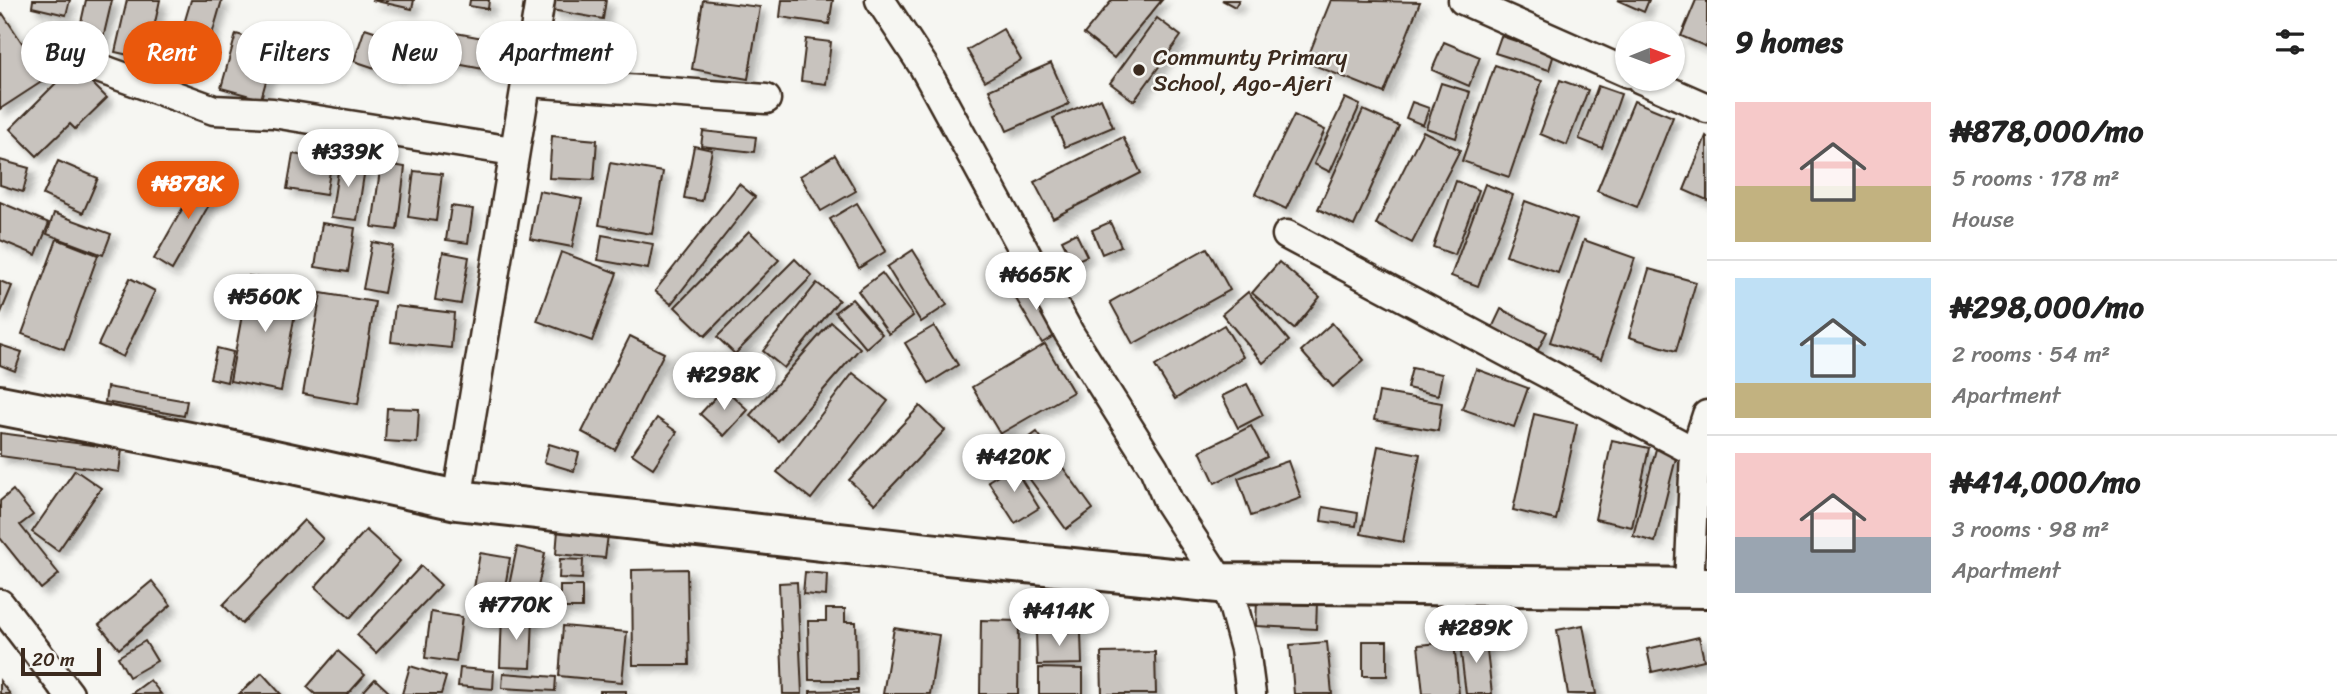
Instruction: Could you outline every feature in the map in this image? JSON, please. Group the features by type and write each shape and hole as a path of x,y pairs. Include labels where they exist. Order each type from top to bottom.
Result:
{"main road":[{"path":"0,405 220,448 457,500 1219,583 1698,588"}],"street":[{"path":"537,21 540,0"},
{"path":"880,0 924,67 1069,333 1154,468 1168,500 1231,598 1245,649 1251,694"},
{"path":"1463,0 1615,67"},
{"path":"109,72 214,110 273,113 513,151"},
{"path":"457,500 513,151 528,84"},
{"path":"556,84 766,99"},
{"path":"1668,91 1707,108"},
{"path":"1287,235 1695,452"},
{"path":"1698,588 1695,452 1707,415"},
{"path":"0,604 69,694"}],"building":[{"path":"33,0 70,0 66,15 32,7"},
{"path":"86,0 112,0 107,21 81,21"},
{"path":"127,0 160,0 155,21 123,21 123,54 115,52"},
{"path":"191,0 222,0 216,21 185,21"},
{"path":"372,0 414,0 412,9"},
{"path":"470,0 489,0 488,9 469,6"},
{"path":"553,0 606,0 603,19 551,10"},
{"path":"703,0 760,7 748,79 692,69"},
{"path":"782,0 833,0 829,24 780,17"},
{"path":"1112,0 1162,0 1114,58 1084,34"},
{"path":"1222,0 1239,0 1235,7"},
{"path":"1331,0 1420,2 1384,93 1306,62"},
{"path":"1617,0 1649,0 1644,12"},
{"path":"1696,0 1707,0 1707,47 1685,38 1685,26"},
{"path":"3,14 21,41 21,84 38,84 0,109 0,16"},
{"path":"1157,18 1181,36 1134,101 1110,83"},
{"path":"365,28 368,29 368,66 354,61"},
{"path":"1003,29 1021,60 985,81 967,50"},
{"path":"236,34 236,84 265,84 261,99 221,88"},
{"path":"462,34 476,37 476,68 462,65"},
{"path":"1501,36 1554,54 1549,70 1495,53"},
{"path":"806,39 831,42 826,84 801,81"},
{"path":"1444,42 1480,57 1469,86 1432,70"},
{"path":"1051,63 1069,104 1007,131 989,90"},
{"path":"1495,65 1542,81 1509,177 1462,161"},
{"path":"1560,80 1588,90 1567,145 1540,134"},
{"path":"1441,83 1470,92 1456,138 1426,128"},
{"path":"55,84 93,84 107,98 75,129 70,124 37,156 10,129"},
{"path":"1598,86 1621,94 1602,148 1579,139"},
{"path":"1101,98 1113,127 1065,147 1053,118"},
{"path":"1345,98 1360,105 1330,172 1314,164"},
{"path":"1634,101 1673,117 1637,207 1597,191"},
{"path":"1412,102 1429,108 1423,125 1406,118"},
{"path":"1363,110 1399,126 1354,226 1318,209"},
{"path":"1294,115 1325,130 1286,209 1255,194"},
{"path":"703,131 756,137 754,152 701,146"},
{"path":"1423,131 1460,150 1412,243 1376,224"},
{"path":"552,136 597,140 594,180 549,178"},
{"path":"1123,137 1141,173 1053,218 1034,182"},
{"path":"1707,137 1707,200 1684,190"},
{"path":"694,146 712,150 702,201 684,198"},
{"path":"293,154 332,160 326,195 287,189"},
{"path":"835,155 856,191 821,211 800,176"},
{"path":"340,158 366,162 357,220 331,217"},
{"path":"0,160 29,168 23,192 0,185"},
{"path":"58,161 98,178 83,213 43,195"},
{"path":"381,163 405,167 397,230 372,227"},
{"path":"610,163 663,172 652,234 599,225"},
{"path":"414,171 442,174 436,221 408,217"},
{"path":"203,172 222,182 172,270 154,259"},
{"path":"1456,181 1479,190 1455,255 1433,247"},
{"path":"739,184 755,197 671,304 655,291"},
{"path":"1485,184 1513,195 1478,286 1451,276"},
{"path":"539,191 582,199 572,247 530,239"},
{"path":"1525,201 1577,220 1558,273 1506,255"},
{"path":"0,202 49,223 36,255 0,240"},
{"path":"857,203 886,251 859,268 830,219"},
{"path":"451,206 473,209 468,243 446,240"},
{"path":"54,213 111,234 103,255 47,234"},
{"path":"1110,222 1121,246 1102,254 1092,230"},
{"path":"322,223 355,228 348,272 315,267"},
{"path":"749,231 779,260 705,336 675,307"},
{"path":"1076,233 1087,256 1073,262 1062,240"},
{"path":"602,235 653,244 648,269 598,260"},
{"path":"57,239 98,255 64,349 22,334"},
{"path":"1584,240 1635,258 1601,359 1550,342"},
{"path":"372,242 393,246 384,293 363,289"},
{"path":"1207,248 1230,290 1133,344 1110,302"},
{"path":"913,250 947,305 921,322 887,267"},
{"path":"443,252 469,257 461,304 435,300"},
{"path":"561,252 617,273 592,341 537,321"},
{"path":"795,259 812,276 735,354 717,337"},
{"path":"1279,262 1320,297 1294,329 1252,293"},
{"path":"1649,269 1696,282 1676,351 1629,337"},
{"path":"882,273 913,316 889,334 858,291"},
{"path":"249,276 300,286 281,391 230,381"},
{"path":"130,278 155,291 123,357 98,345"},
{"path":"0,281 12,286 0,315"},
{"path":"1030,281 1061,332 1042,343 1012,292"},
{"path":"817,283 839,300 784,368 763,351"},
{"path":"1248,292 1289,341 1263,363 1222,314"},
{"path":"321,293 375,302 358,404 303,394"},
{"path":"852,299 882,334 866,348 835,312"},
{"path":"395,306 454,313 451,348 391,342"},
{"path":"1501,309 1547,332 1538,350 1492,328"},
{"path":"831,322 860,348 779,441 750,415"},
{"path":"1332,323 1364,360 1333,387 1301,351"},
{"path":"1224,325 1243,357 1175,399 1155,366"},
{"path":"934,326 958,365 929,383 905,343"},
{"path":"630,336 664,353 615,450 582,432"},
{"path":"1045,344 1073,392 1000,434 972,387"},
{"path":"0,345 22,352 15,371 0,365"},
{"path":"217,348 233,352 227,382 210,378"},
{"path":"714,355 728,365 719,377 705,367"},
{"path":"1412,368 1442,374 1438,395 1407,388"},
{"path":"1476,369 1528,388 1514,427 1462,409"},
{"path":"853,373 888,401 811,499 777,472"},
{"path":"1247,384 1263,415 1238,428 1222,396"},
{"path":"107,387 187,401 184,416 105,402"},
{"path":"724,388 748,410 724,436 700,414"},
{"path":"1379,392 1442,403 1438,431 1374,420"},
{"path":"920,406 945,430 875,504 849,480"},
{"path":"387,408 419,409 417,443 385,441"},
{"path":"1534,414 1577,424 1556,520 1513,510"},
{"path":"657,418 677,432 653,468 632,454"},
{"path":"1251,426 1267,457 1215,483 1200,451"},
{"path":"1037,432 1093,509 1066,529 1010,452"},
{"path":"0,433 122,449 119,472 0,456"},
{"path":"1612,440 1649,448 1632,527 1595,519"},
{"path":"549,444 579,453 574,471 544,462"},
{"path":"1378,446 1420,454 1403,542 1361,534"},
{"path":"1656,449 1677,454 1655,542 1633,536"},
{"path":"1288,461 1301,498 1251,516 1238,478"},
{"path":"1013,466 1039,508 1015,523 988,481"},
{"path":"75,470 101,488 58,551 32,532"},
{"path":"13,490 33,515 20,525 59,574 41,589 0,538 0,501"},
{"path":"1323,507 1358,513 1356,526 1321,521"},
{"path":"304,520 323,539 242,624 223,605"},
{"path":"366,530 400,561 350,618 315,587"},
{"path":"558,530 608,535 605,558 556,554"},
{"path":"517,547 545,553 534,606 506,600"},
{"path":"480,553 510,558 499,622 469,617"},
{"path":"560,559 583,560 582,579 559,578"},
{"path":"421,566 441,585 376,653 357,635"},
{"path":"687,569 689,665 633,665 632,570"},
{"path":"805,572 827,574 826,596 803,594"},
{"path":"152,581 171,605 119,649 99,625"},
{"path":"797,582 802,694 783,694 779,583"},
{"path":"560,586 582,586 582,608 560,608"},
{"path":"1257,600 1317,602 1316,629 1256,626"},
{"path":"826,609 845,609 845,622 856,622 857,680 809,680 808,621 826,621"},
{"path":"431,612 462,617 456,662 425,658"},
{"path":"502,615 533,616 531,668 500,667"},
{"path":"981,620 1019,621 1018,694 980,694"},
{"path":"1583,625 1596,694 1568,694 1557,630"},
{"path":"563,626 627,632 622,682 559,676"},
{"path":"894,628 939,635 930,694 883,694"},
{"path":"1036,632 1081,632 1082,664 1037,665"},
{"path":"1485,634 1492,694 1466,694 1459,637"},
{"path":"1699,637 1704,660 1652,672 1647,649"},
{"path":"145,641 157,661 129,677 118,657"},
{"path":"1363,641 1387,641 1387,676 1363,676"},
{"path":"1327,642 1332,694 1294,694 1290,645"},
{"path":"1454,642 1459,694 1423,694 1418,645"},
{"path":"338,651 365,675 348,694 315,694 307,687"},
{"path":"1155,652 1156,694 1102,694 1101,653"},
{"path":"410,666 446,677 441,694 402,694"},
{"path":"460,668 494,671 493,689 458,686"},
{"path":"1039,668 1083,669 1083,694 1039,694"},
{"path":"262,673 281,694 239,694"},
{"path":"503,673 556,677 555,691 502,688"},
{"path":"375,679 391,694 361,694"},
{"path":"150,680 161,694 131,694"},
{"path":"0,681 10,694 0,694"},
{"path":"858,690 858,694 810,694 810,691"},
{"path":"600,691 626,691 626,694 600,694"}],"place":[{"name":"Communty Primary School, Ago-Ajeri","path":"1139,70"}]}
